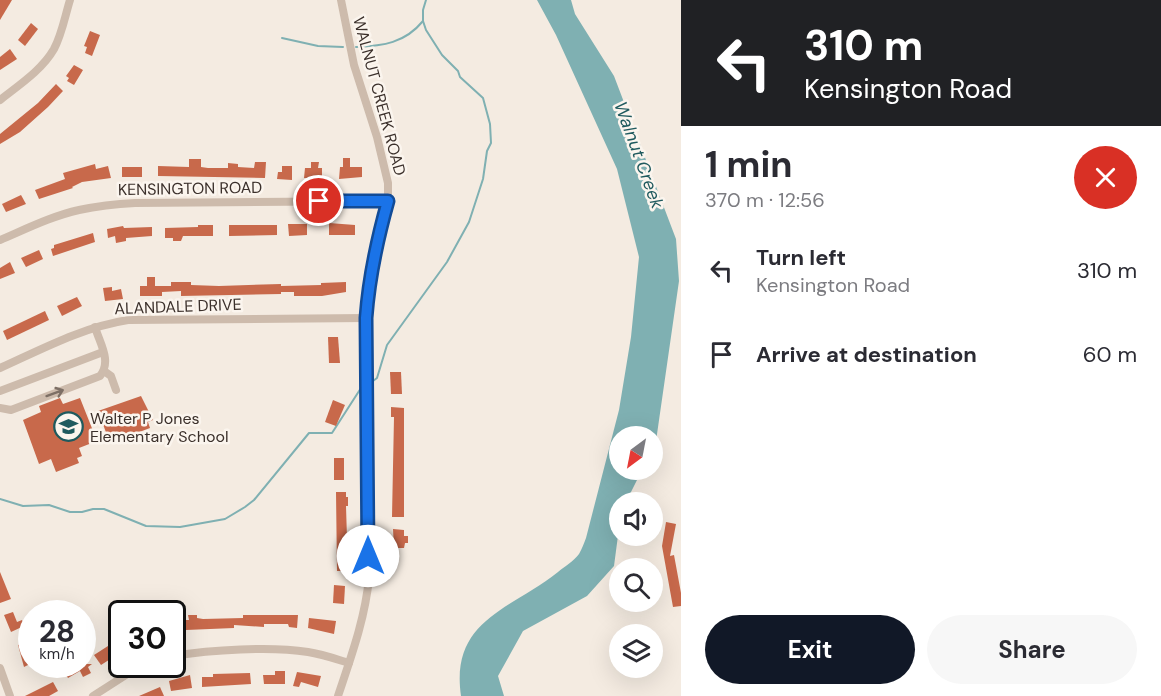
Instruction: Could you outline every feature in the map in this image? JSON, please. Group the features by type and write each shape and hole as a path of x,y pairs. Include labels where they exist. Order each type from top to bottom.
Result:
{"street":[{"path":"0,100 35,72 52,51 62,29 70,0"},
{"name":"WALNUT CREEK ROAD","path":"338,696 363,619 369,578 366,318 371,268 388,201 388,183 377,137 354,64 341,0"},
{"name":"KENSINGTON ROAD","path":"0,240 55,217 105,205 388,201"},
{"name":"ALANDALE DRIVE","path":"0,368 95,327 128,320 366,318"},
{"path":"0,408 10,410 100,376 106,362 95,327"},
{"path":"0,391 103,352"},
{"path":"104,371 111,376 116,390"},
{"path":"186,654 290,650 310,652 349,663"},
{"path":"0,668 10,696"},
{"path":"93,696 121,678"}],"water":[{"name":"Walnut Creek","path":"537,0 571,0 575,14 614,76 676,239 679,281 658,426 615,426 631,337 639,257 617,169 556,35"},
{"path":"609,449 609,480 637,480 631,492 609,492 609,546 617,546 615,558 609,558 609,572 587,596 523,631 498,676 504,696 461,696 460,670 465,650 474,633 503,608 569,564 577,557 586,538"}],"building":[{"path":"0,0 12,0 0,20"},
{"path":"31,23 38,29 25,46 18,40"},
{"path":"90,31 100,35 92,56 85,53 87,47 84,46"},
{"path":"10,49 17,59 0,70 0,57"},
{"path":"74,65 83,70 74,85 67,81 69,78 66,76"},
{"path":"56,84 63,91 20,132 0,144 0,134 38,103"},
{"path":"343,158 350,158 350,167 362,167 362,177 339,179"},
{"path":"189,159 201,159 201,167 208,168 228,168 228,163 238,164 238,167 254,168 255,162 266,162 265,178 158,176 158,166 189,167"},
{"path":"311,162 319,162 318,168 322,168 322,178 304,178 305,168 311,168"},
{"path":"95,164 96,169 108,166 111,178 82,182 73,188 39,199 35,190 65,179 63,173"},
{"path":"282,166 292,166 292,180 277,179 278,172 282,172"},
{"path":"122,167 142,167 142,177 122,177"},
{"path":"21,195 26,204 6,212 2,204"},
{"path":"329,223 355,225 355,235 329,235"},
{"path":"288,224 307,224 307,235 289,236"},
{"path":"198,225 213,225 213,236 183,236 181,241 165,238 165,228 198,227"},
{"path":"229,225 277,225 277,235 229,236"},
{"path":"123,226 124,228 152,227 152,236 126,238 126,241 116,243 115,236 108,238 107,229"},
{"path":"93,233 95,242 53,256 51,249 54,245"},
{"path":"39,250 43,259 26,267 21,258"},
{"path":"10,262 15,273 0,279 0,268"},
{"path":"147,277 155,277 155,286 171,286 171,282 191,282 191,285 281,284 281,286 346,282 346,292 322,296 294,296 294,292 281,292 281,294 181,296 181,291 162,292 162,296 140,296 140,286 147,286"},
{"path":"112,287 112,291 121,289 123,299 105,301 103,288"},
{"path":"77,297 82,306 62,316 57,306"},
{"path":"45,311 49,320 7,340 3,331"},
{"path":"328,337 338,337 340,363 329,363"},
{"path":"390,372 401,372 402,394 391,394"},
{"path":"141,396 153,420 148,422 150,428 110,443 98,411"},
{"path":"60,398 63,404 80,398 97,441 79,448 82,456 77,458 79,463 56,472 51,459 39,464 23,420 41,412 39,406"},
{"path":"333,400 345,405 336,426 325,422"},
{"path":"391,407 404,408 404,517 392,517 394,417 391,417"},
{"path":"334,458 344,458 344,480 334,480"},
{"path":"336,492 346,492 346,497 348,497 348,506 346,506 348,571 337,571"},
{"path":"666,522 676,524 670,556 674,555 681,606 673,607 662,546"},
{"path":"393,529 404,530 404,536 408,536 408,543 405,543 404,548 394,548"},
{"path":"0,572 11,599 0,603"},
{"path":"334,585 345,586 344,604 333,603"},
{"path":"13,612 18,622 18,629 11,632 4,615"},
{"path":"188,615 197,615 197,618 203,619 243,618 243,615 298,615 297,628 289,627 288,624 264,624 264,627 234,625 234,628 186,630 186,620 189,620"},
{"path":"309,618 336,621 334,634 308,628"},
{"path":"108,646 108,660 101,665 96,654"},
{"path":"275,671 285,671 285,684 264,684 263,675 275,675"},
{"path":"297,672 321,676 318,687 301,682 299,687 293,686"},
{"path":"250,673 251,684 202,687 202,677 213,677 213,674"},
{"path":"190,675 192,688 171,691 169,681"},
{"path":"53,682 58,691 49,696 25,696"},
{"path":"160,687 164,696 139,696"}],"waterway":[{"path":"373,381 377,378 387,345 447,262 469,222 483,179 487,151 491,143 490,124 483,98 460,77 458,71 442,55 426,30 423,21 426,0"},
{"path":"356,47 375,46 401,39 423,21"},
{"path":"282,38 318,46 343,47"},
{"path":"0,499 23,506 49,505 70,512 104,509 146,526 180,527 225,519 254,500 309,433 332,433 361,388"}],"place":[{"name":"Walter P Jones Elementary School","path":"69,427"}],"route":[{"path":"319,201 388,201 369,280 366,318 368,556"}]}
